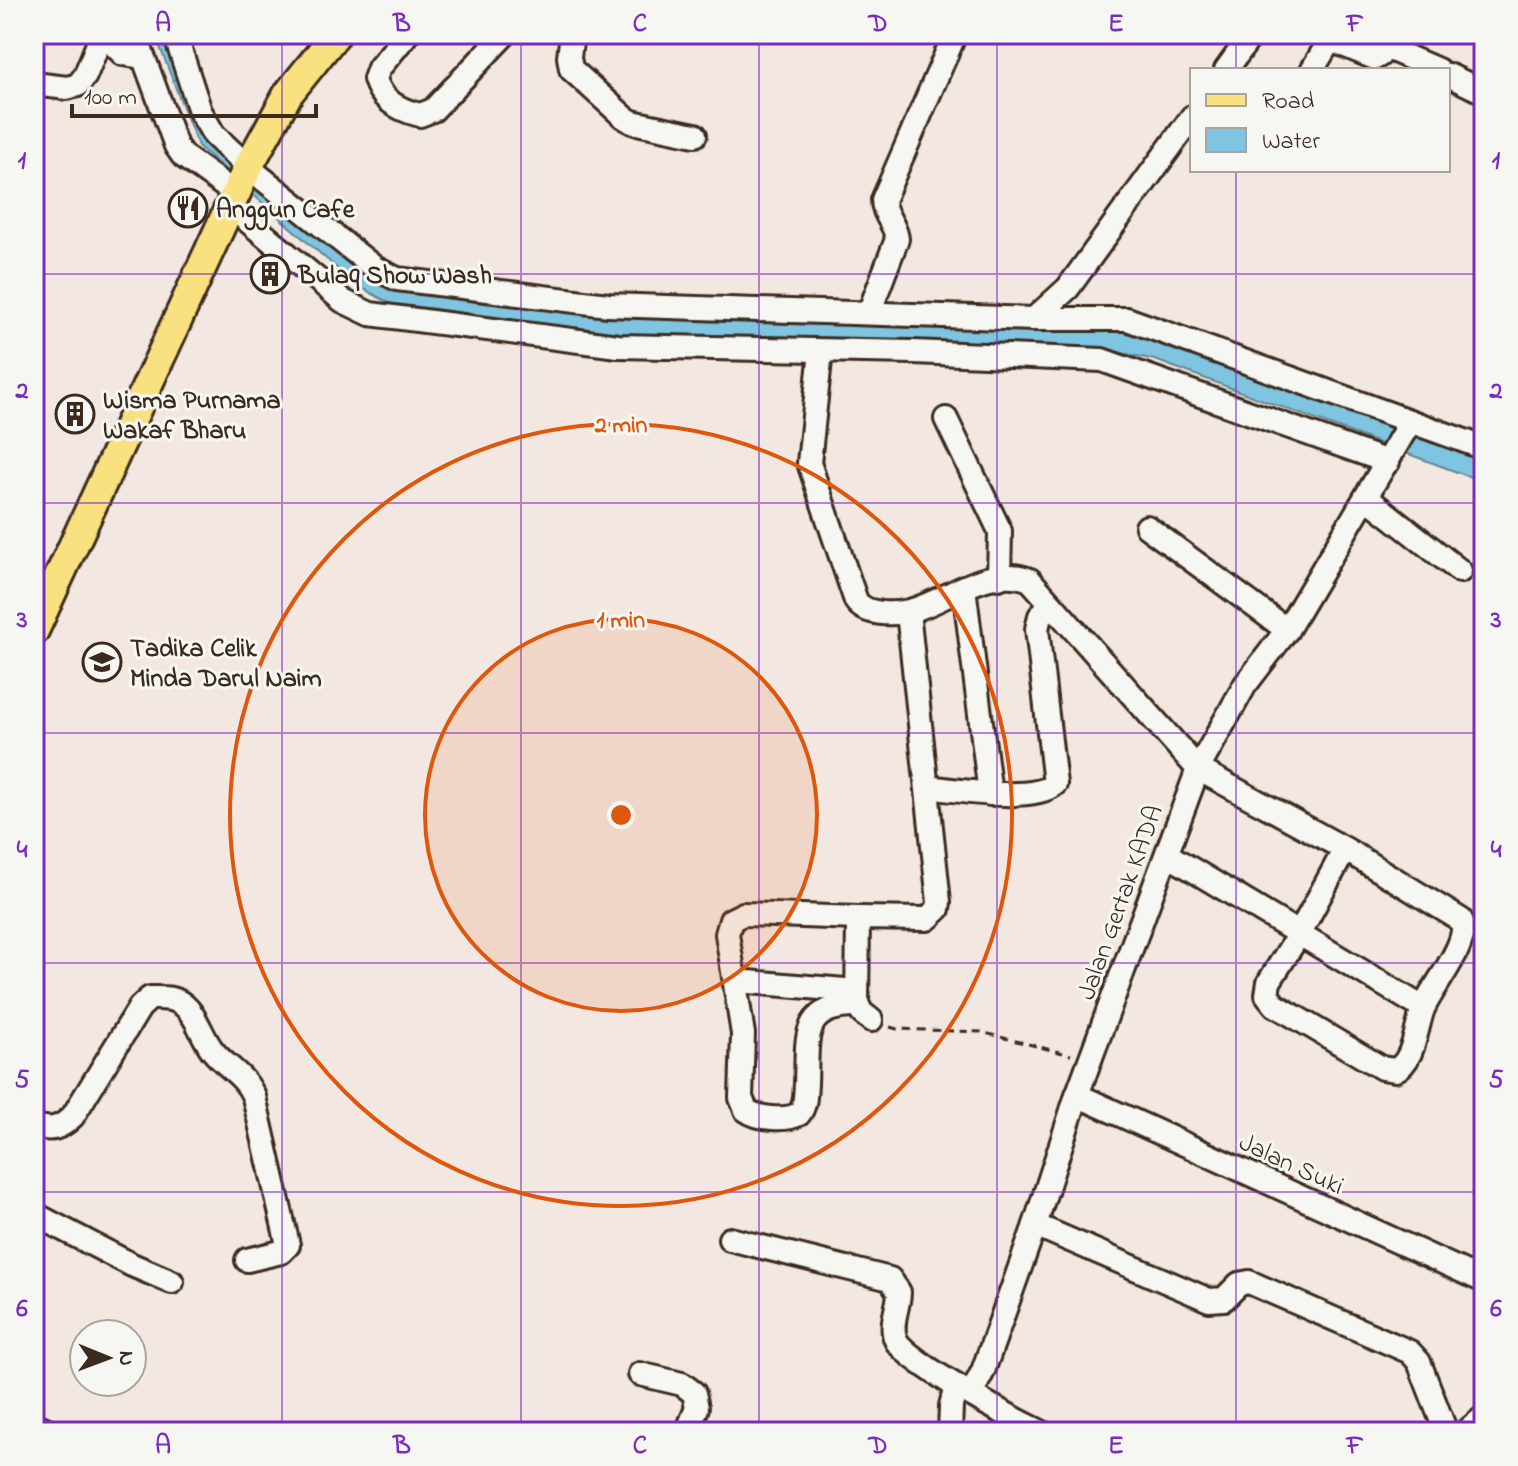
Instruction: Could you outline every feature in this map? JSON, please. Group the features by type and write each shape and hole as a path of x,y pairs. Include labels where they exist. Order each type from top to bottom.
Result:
{"main road":[{"path":"34,631 248,167 288,94 336,34"}],"street":[{"path":"135,34 176,146 183,156 343,301 370,314 618,346 1102,360 1388,462"},
{"path":"175,34 200,111 214,135 248,167 375,268 397,279 608,305 1034,319 1127,319 1484,448"},
{"path":"401,36 375,79 394,106 420,115 429,113 505,34"},
{"path":"572,34 568,61 571,69 626,119 695,135"},
{"path":"869,313 897,239 883,208 883,200 955,34"},
{"path":"1227,68 1252,34"},
{"path":"1355,34 1434,68"},
{"path":"34,84 67,88 78,85 85,76 100,39 105,38 123,54 142,57"},
{"path":"1313,68 1329,42 1375,58 1385,45"},
{"path":"1450,76 1484,92"},
{"path":"1034,319 1068,288 1190,120"},
{"path":"821,351 809,459 858,605 869,612 908,612 964,587 999,578 1025,577 1198,769 1345,849 1456,915 1464,926 1462,939 1423,1008 1406,1062 1395,1070 1382,1068 1342,1045 1275,1005 1267,995 1269,982 1345,849"},
{"path":"946,419 1000,531 999,578"},
{"name":"Jalan Gertak KADA","path":"950,1432 951,1406 983,1371 1077,1095 1198,769 1245,685 1287,630 1410,422"},
{"path":"1367,498 1460,571"},
{"path":"1147,527 1287,630"},
{"path":"964,587 990,794"},
{"path":"927,787 990,794 1047,791 1055,784 1037,629 1040,616 1050,604"},
{"path":"862,1006 838,1006 812,1022 808,1031 805,1102 799,1114 786,1118 757,1116 746,1110 741,1098 743,1034 727,934 727,927 736,916 927,919 938,909 908,612"},
{"path":"1168,855 1423,1008"},
{"path":"858,918 862,1006"},
{"path":"736,981 862,1006"},
{"path":"34,1125 53,1129 64,1125 73,1116 140,1007 150,998 168,998 182,1004 211,1049 249,1084 258,1111 288,1245 281,1252 247,1260"},
{"name":"Jalan Suki","path":"1077,1095 1484,1281"},
{"path":"34,1214 132,1265 172,1282"},
{"path":"1035,1225 1209,1300 1219,1301 1239,1284 1249,1282 1410,1352 1419,1362 1446,1432"},
{"path":"730,1239 890,1279 899,1292 894,1326 896,1341 903,1350 964,1390 1041,1432"},
{"path":"640,1374 688,1387 697,1398 697,1408 687,1432"},
{"path":"1466,1432 1484,1417"},
{"path":"34,1424 52,1432"}],"path":[{"path":"862,1006 897,1029 981,1032 1090,1060"}],"water":[{"path":"155,34 166,34 205,133 399,290 613,318 1097,327 1163,337 1484,457 1484,482 1155,360 1094,347 610,336 395,306 356,285 198,146"}],"place":[{"name":"Anggun Cafe","path":"188,208"},
{"name":"Bulaq Show Wash","path":"270,274"},
{"name":"Wisma Purnama Wakaf Bharu","path":"75,414"},
{"name":"Tadika Celik Minda Darul Naim","path":"102,662"}]}
